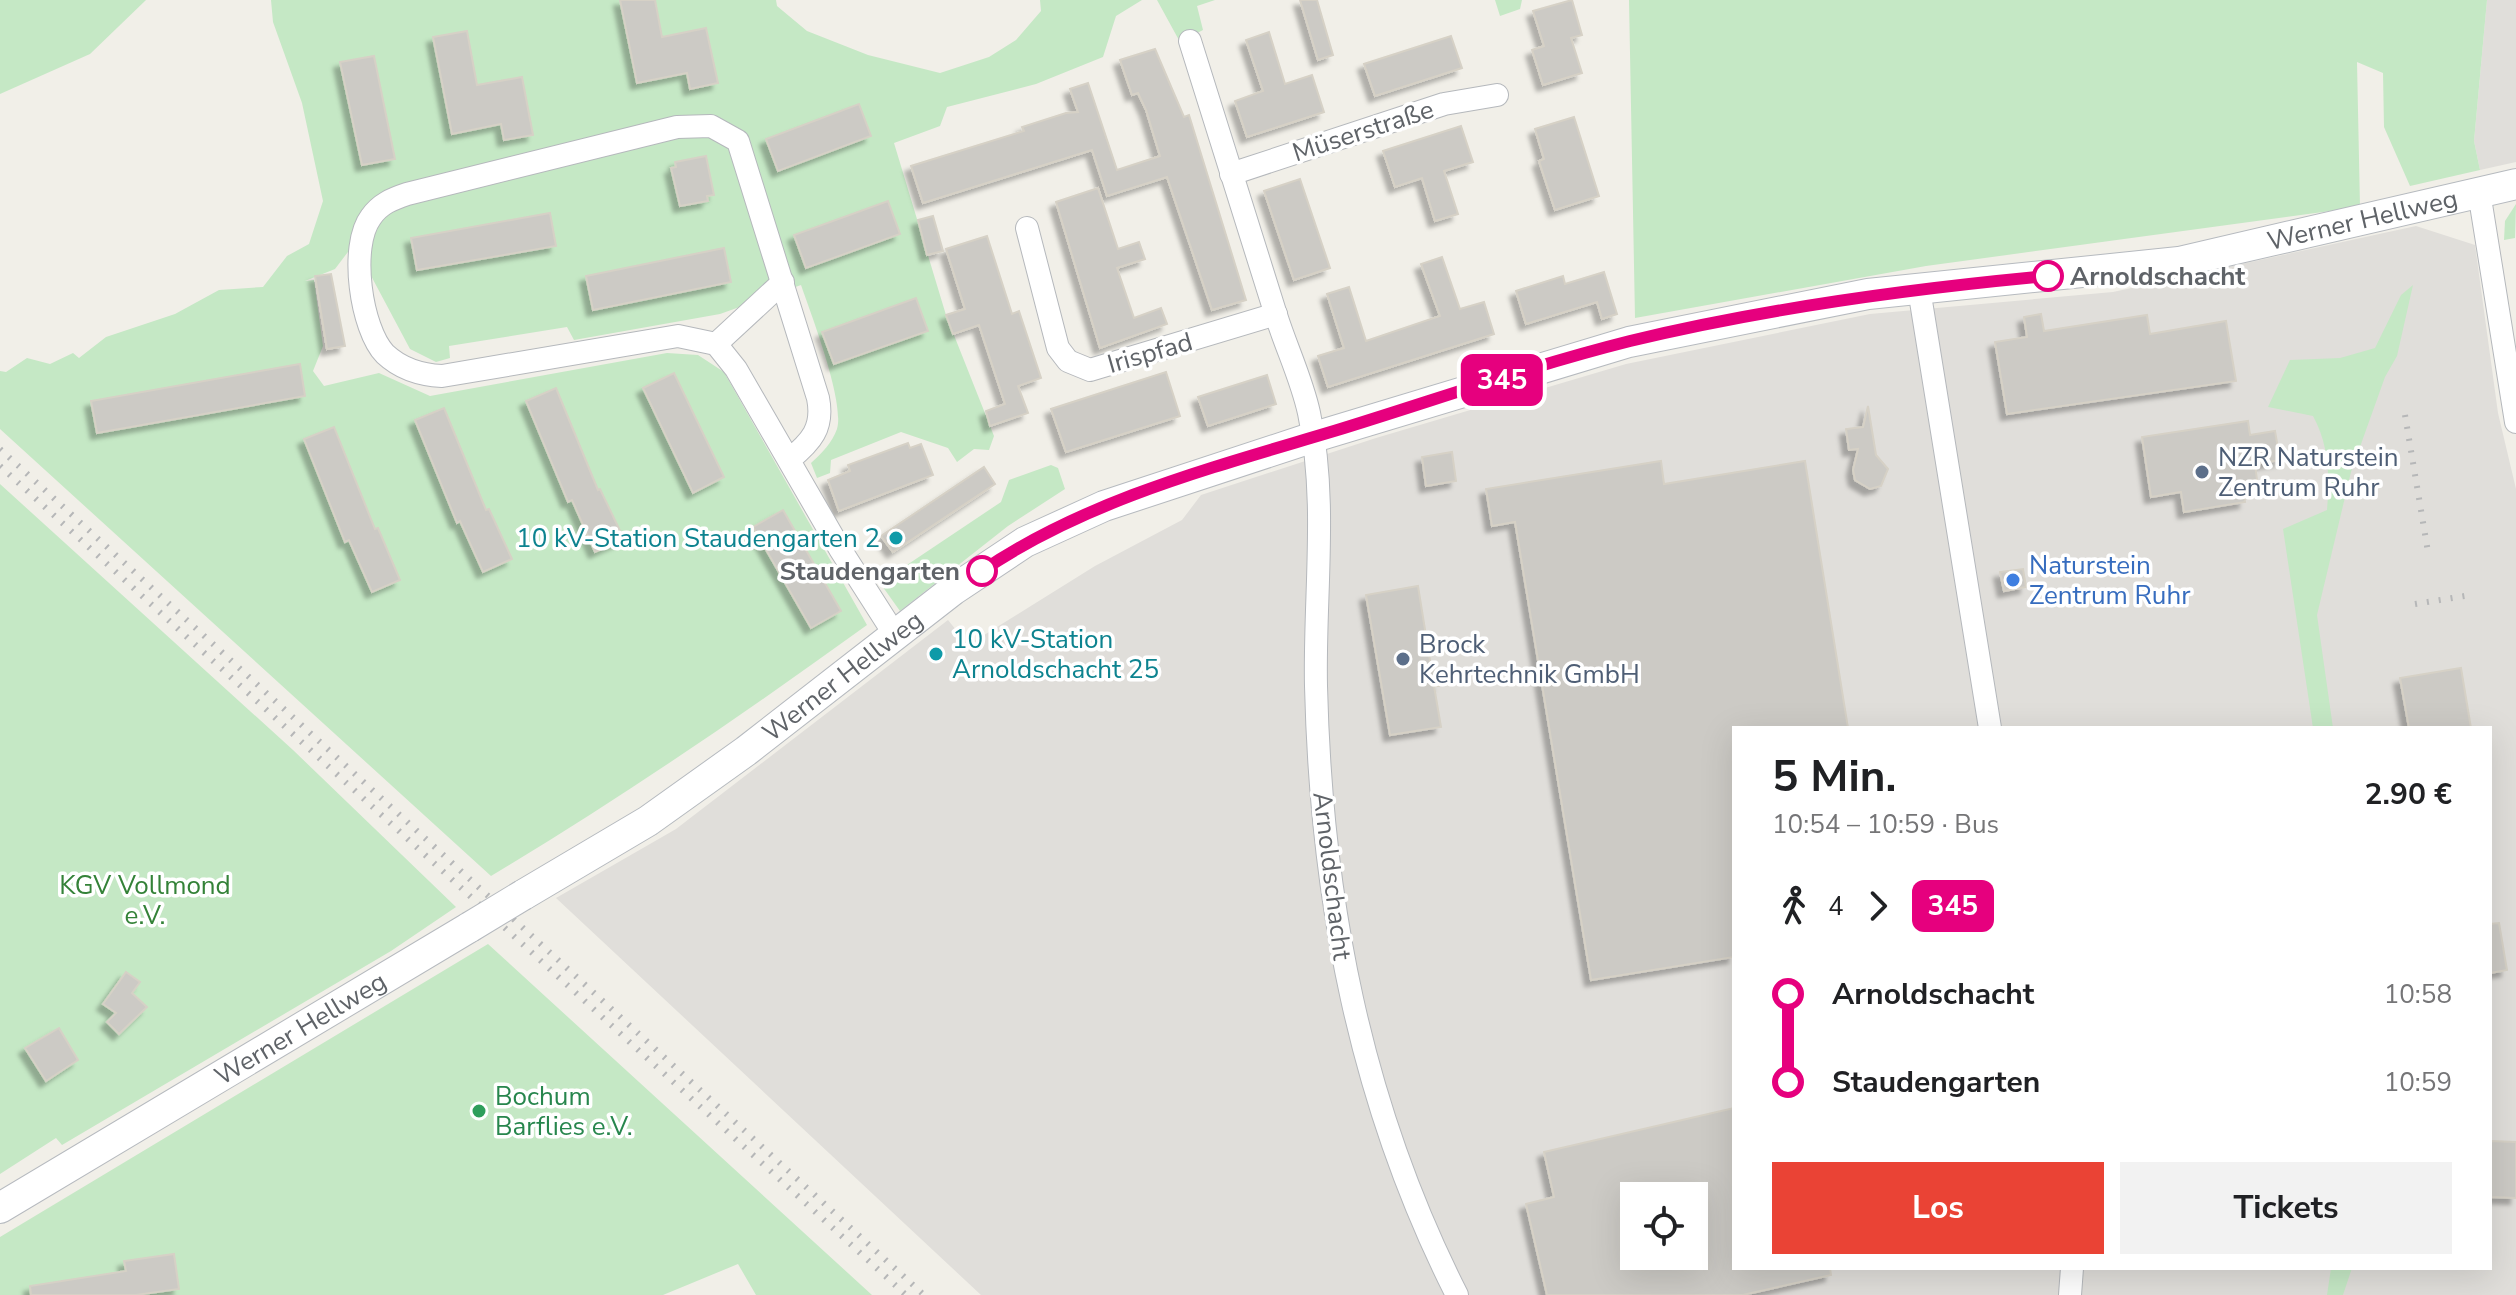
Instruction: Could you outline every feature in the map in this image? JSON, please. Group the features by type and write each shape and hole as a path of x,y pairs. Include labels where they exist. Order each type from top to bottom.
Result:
{"main road":[{"name":"Werner Hellweg","path":"0,1208 648,821 746,751 953,590 1043,532 1104,506 1311,438 1629,342 1837,299 2179,262 2516,184"}],"street":[{"path":"1190,41 1309,413 1311,438"},
{"name":"Müserstraße","path":"1231,174 1444,104 1497,95"},
{"path":"789,460 809,444 820,426 821,412 738,141 711,126 677,127 407,194 385,202 366,225 359,266 368,319 383,352 411,370 442,376 678,336 716,344 736,369 789,460 895,635"},
{"path":"2479,192 2516,422"},
{"name":"Irispfad","path":"1027,228 1058,348 1068,361 1090,370 1276,314"},
{"path":"716,344 783,282"},
{"path":"1919,289 1990,726"},
{"name":"Arnoldschacht","path":"1311,438 1319,518 1315,645 1319,771 1329,884 1340,953 1355,1022 1389,1133 1428,1235 1457,1295"},
{"path":"2070,1295 2072,1270"}],"shaded area":[{"path":"2487,0 2516,0 2516,162 2480,170 2474,141"},
{"path":"2416,226 2475,245 2498,413 2516,489 2516,1295 981,1295 556,898 676,829 948,620 968,645 1095,566 1182,520 1201,495 1376,438 1626,364 1870,314 2113,292"}],"green space":[{"path":"0,0 146,0 90,54 0,94"},
{"path":"271,0 776,0 777,6 807,31 868,55 940,73 989,57 1016,40 1041,11 1040,0 1142,0 1116,16 1103,57 1036,84 947,107 940,126 894,143 946,315 994,436 989,450 974,449 957,462 948,448 901,432 831,460 830,473 817,478 811,463 832,439 838,416 832,379 801,285 720,314 574,340 567,327 449,346 450,358 436,362 410,349 369,272 357,240 335,269 305,281 314,280 323,346 313,371 324,386 379,373 430,396 667,353 698,355 724,372 867,625 682,755 491,876 0,429 0,371 6,372 27,358 50,364 73,353 79,358 106,337 175,314 219,290 263,287 287,256 309,244 323,201 302,103 273,22"},
{"path":"1157,0 1215,0 1197,6 1203,30 1180,42"},
{"path":"1495,0 1522,0 1520,9 1500,16"},
{"path":"1629,0 2487,0 2474,141 2480,170 2410,186 2384,127 2383,73 2357,62 2360,207 1926,266 1635,318"},
{"path":"2516,204 2515,238 2504,240 2505,221"},
{"path":"2413,285 2397,356 2385,377 2351,472 2317,615 2333,726 2313,726 2283,529 2327,510 2327,462 2313,416 2268,407 2290,360 2340,358 2375,348 2401,295"},
{"path":"1051,465 1058,468 1065,489 1008,526 900,611 880,583 1001,502 1009,480"},
{"name":"KGV Vollmond e.V.","path":"0,484 293,750 456,907 391,951 62,1145 56,1138 0,1174"},
{"path":"488,944 872,1295 756,1295 738,1264 663,1295 0,1295 0,1237"},
{"path":"2331,1270 2351,1270 2343,1295 2327,1295"}],"building":[{"path":"620,0 655,0 662,37 706,28 718,83 690,89 687,73 637,83"},
{"path":"1300,0 1317,0 1333,55 1318,60"},
{"path":"1572,0 1582,35 1571,38 1582,73 1543,85 1532,50 1544,46 1533,11"},
{"path":"467,31 477,85 522,77 533,135 504,140 501,124 452,134 433,37"},
{"path":"1269,32 1285,84 1312,75 1324,112 1247,137 1235,101 1263,91 1246,40"},
{"path":"1451,36 1462,68 1375,96 1364,64"},
{"path":"1155,49 1184,117 1189,115 1246,300 1212,310 1167,177 1107,196 1092,150 923,203 911,166 1024,131 1022,127 1078,112 1070,89 1088,83 1117,170 1160,156 1146,110 1138,93 1132,95 1120,60"},
{"path":"374,56 395,159 362,165 340,62"},
{"path":"859,104 871,136 778,171 766,139"},
{"path":"1574,117 1599,196 1555,210 1539,161 1544,159 1535,129"},
{"path":"1461,126 1473,162 1444,171 1458,214 1435,221 1422,178 1395,187 1383,151"},
{"path":"706,156 714,195 707,196 708,201 680,206 671,168 676,167 675,162"},
{"path":"1300,179 1330,268 1294,280 1264,191"},
{"path":"1098,188 1118,249 1139,242 1145,259 1117,268 1134,318 1161,308 1167,324 1100,348 1056,202"},
{"path":"888,201 900,234 806,268 794,235"},
{"path":"550,213 556,246 417,270 411,238"},
{"path":"933,216 943,251 927,255 918,220"},
{"path":"987,236 1012,314 1019,311 1041,378 1018,386 1028,413 990,426 986,411 1005,404 979,325 953,334 946,315 965,309 946,249"},
{"path":"724,248 731,282 593,310 586,276"},
{"path":"1442,257 1460,309 1484,302 1494,334 1328,387 1318,356 1344,348 1327,294 1349,287 1366,341 1440,316 1421,264"},
{"path":"1604,272 1617,314 1602,319 1597,302 1526,324 1516,291 1563,276 1565,284"},
{"path":"331,274 345,346 327,349 315,276"},
{"path":"916,298 928,331 834,364 822,332"},
{"path":"2041,314 2044,331 2147,315 2150,334 2226,321 2236,381 2007,414 1995,342 2027,337 2024,317"},
{"path":"300,364 305,396 97,433 91,401"},
{"path":"1166,372 1180,416 1066,452 1051,409"},
{"path":"674,373 724,477 693,493 643,388"},
{"path":"1267,375 1276,404 1208,426 1198,397"},
{"path":"556,388 598,490 624,539 595,552 572,500 568,502 526,401"},
{"path":"1868,406 1876,455 1888,469 1881,486 1870,489 1855,480 1853,470 1858,449 1849,450 1846,429 1863,427"},
{"path":"444,408 486,510 489,509 512,559 483,572 460,521 457,523 415,420"},
{"name":"NZR Naturstein Zentrum Ruhr","path":"2248,421 2250,435 2275,431 2280,460 2255,464 2257,480 2242,482 2245,502 2184,512 2181,492 2151,497 2142,437"},
{"path":"334,427 375,529 378,528 400,580 372,592 349,540 345,542 304,439"},
{"path":"908,443 910,448 921,444 933,475 839,511 828,480 850,471 848,465"},
{"path":"1452,452 1456,481 1426,486 1422,457"},
{"path":"1661,461 1664,484 1805,461 1848,726 1732,726 1732,957 1591,980 1515,522 1492,526 1486,489"},
{"path":"984,467 995,484 893,552 881,536"},
{"path":"783,510 841,611 811,628 753,527"},
{"name":"Naturstein Zentrum Ruhr","path":"2023,569 2026,587 2004,591 2000,572"},
{"name":"Brock Kehrtechnik GmbH","path":"1418,586 1431,667 1436,667 1439,686 1434,686 1441,727 1390,735 1366,595"},
{"path":"2461,668 2471,726 2409,726 2400,678"},
{"path":"2499,923 2507,970 2492,973 2492,924"},
{"path":"126,972 140,982 132,993 147,1007 119,1034 107,1022 116,1013 103,1004"},
{"path":"59,1028 78,1060 46,1081 25,1048"},
{"path":"1732,1108 1732,1270 1830,1270 1831,1275 1743,1295 1547,1295 1526,1204 1554,1197 1544,1152"},
{"path":"2492,1141 2516,1142 2516,1198 2492,1197"},
{"path":"174,1254 179,1289 136,1295 31,1295 30,1286 126,1271 124,1261"}],"railway":[{"path":"2405,415 2428,552"},
{"path":"0,449 924,1295"},
{"path":"0,466 906,1295"},
{"path":"2415,604 2471,595"}],"bus line":[{"name":"345","path":"982,571 1043,532 1104,506 1311,438 1629,342 1868,294 2048,276"}],"place":[{"name":"Arnoldschacht","path":"2048,276"},
{"name":"NZR Naturstein Zentrum Ruhr","path":"2202,472"},
{"name":"10 kV-Station Staudengarten 2","path":"896,538"},
{"name":"Staudengarten","path":"982,571"},
{"name":"Naturstein Zentrum Ruhr","path":"2013,580"},
{"name":"10 kV-Station Arnoldschacht 25","path":"936,654"},
{"name":"Brock Kehrtechnik GmbH","path":"1403,659"},
{"name":"Bochum Barflies e.V.","path":"479,1111"}]}
